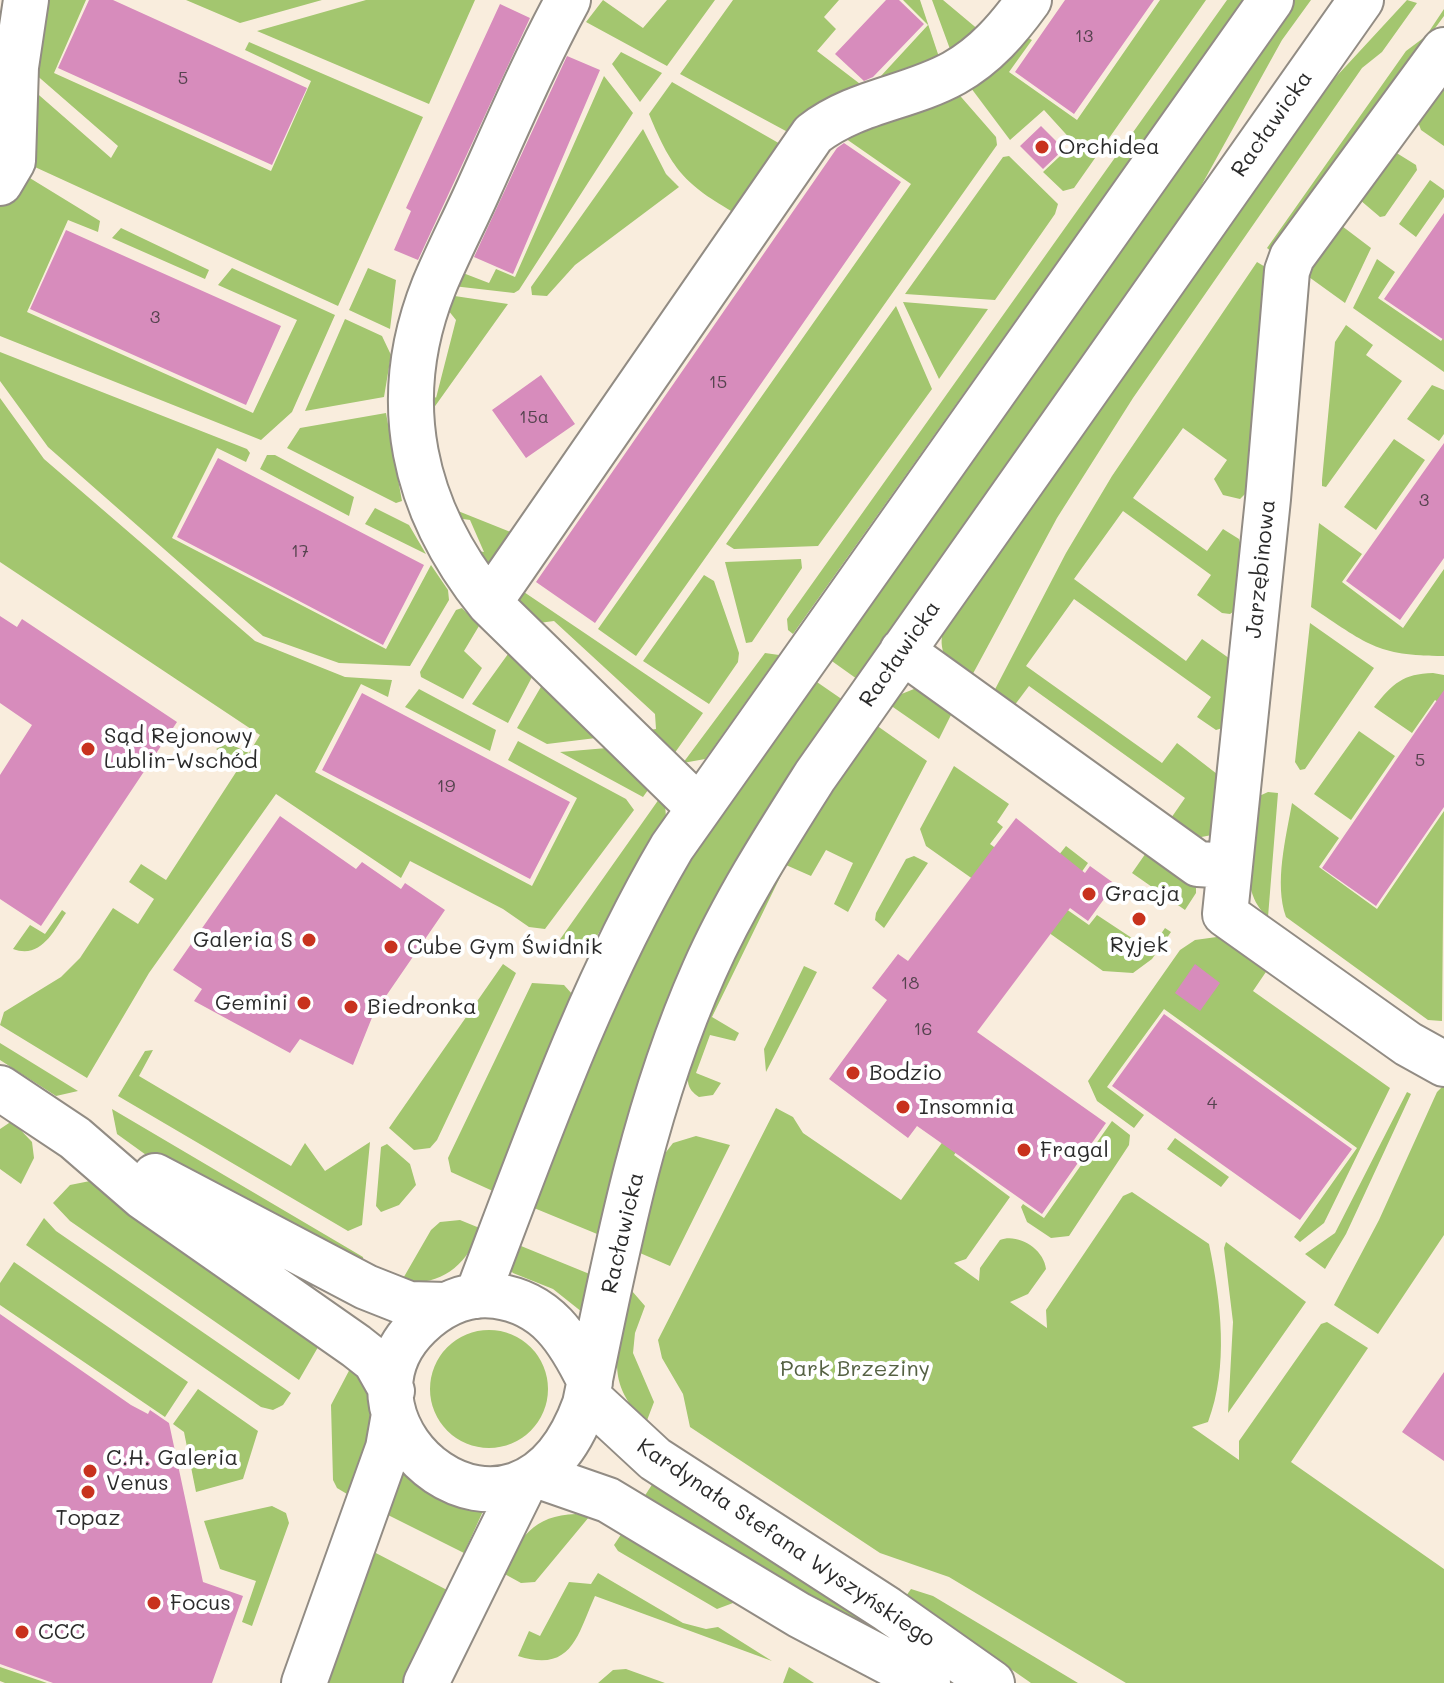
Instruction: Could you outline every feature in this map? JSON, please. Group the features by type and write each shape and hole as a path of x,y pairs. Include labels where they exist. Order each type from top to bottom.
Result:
{"street":[{"path":"0,183 13,161 16,67 26,0"},
{"path":"568,0 526,83 434,288 415,360 411,408 418,471 437,524 463,570 489,603 698,807"},
{"path":"489,603 813,134 846,113 952,75 978,58 1001,37 1029,0"},
{"path":"304,1683 388,1448 393,1375 400,1351 413,1331 462,1301 613,957 650,883 698,807 1271,0"},
{"name":"Racławicka","path":"588,1389 654,1107 704,971 770,846 902,651 1361,0"},
{"name":"Jarzębinowa","path":"1426,1054 1225,914 1287,271 1292,257 1444,50"},
{"path":"902,651 1198,864 1230,866"},
{"path":"0,1088 75,1138 143,1197 366,1353 375,1361 411,1451 429,1469 453,1482 478,1488 530,1480"},
{"path":"75,1138 158,1177 366,1287 409,1304 520,1301 543,1313 562,1331 588,1389 574,1434 556,1460 530,1480 426,1683"},
{"name":"Kardynała Stefana Wyszyńskiego","path":"588,1389 655,1459 887,1609 992,1683"},
{"name":"Kardynała Stefana Wyszyńskiego","path":"530,1480 608,1500 799,1615 928,1683"}],"green space":[{"path":"36,0 86,0 54,73 271,171 311,81 245,50 249,42 423,117 338,306 24,162 24,82 111,158 118,146 26,66"},
{"path":"186,0 322,0 240,23"},
{"path":"366,0 475,0 429,104 257,31"},
{"path":"603,0 643,28 667,0 715,0 667,66 586,22"},
{"path":"733,0 839,0 824,17 836,29 817,51 868,90 928,25 903,0 920,0 942,66 797,137 680,74"},
{"path":"932,0 943,0 986,36 954,60"},
{"path":"1160,0 1206,0 1074,188 1063,191 1043,172 1074,143 1044,110 1010,140 968,84 1002,65 1026,37 1032,40 1009,72 1077,120"},
{"path":"1227,0 1243,0 793,634 788,630 787,619"},
{"path":"1294,0 1311,0 1282,40 1195,197 857,679 829,659"},
{"path":"1407,0 1417,3 1382,52 1362,68 1133,398 1057,518 969,681 947,660 942,647 943,630 1310,105"},
{"path":"1444,9 1444,16 1289,227 1277,256 1267,248 1406,51 1426,36"},
{"path":"621,52 662,73 640,102 612,64"},
{"path":"1444,74 1444,146 1421,130 1415,114"},
{"path":"604,76 633,113 519,290 514,293 453,286 463,273 489,283 496,269 515,277"},
{"path":"672,82 789,149 742,217 695,186 666,151 649,114"},
{"path":"955,90 996,137 997,145 636,656 598,629 911,184 842,136"},
{"path":"643,129 666,174 679,187 575,265 547,296 532,295 531,287"},
{"path":"1395,152 1416,165 1417,170 1385,216 1380,217 1360,200"},
{"path":"1009,156 1058,204 1055,214 995,300 905,294 1003,157"},
{"path":"20,172 100,221 98,232 68,220 27,312 253,413 297,320 218,285 232,268 335,315 292,412 261,440 0,336 0,203"},
{"path":"1430,180 1444,190 1444,197 1416,237 1399,224"},
{"path":"1338,223 1371,248 1345,303 1302,272"},
{"path":"121,228 209,270 205,279 112,238"},
{"path":"1377,259 1395,272 1378,298 1441,341 1444,337 1444,372 1353,308"},
{"path":"1257,262 1272,271 1250,489 1240,499 1223,495 1214,479 1227,460 1183,428 1133,498 1207,551 1223,529 1239,539 1242,550 1236,610 1230,614 1222,613 1197,595 1211,575 1123,511 1074,579 1186,661 1202,639 1233,661 1226,727 1216,730 1197,717 1211,697 1074,599 1026,666 1162,763 1177,743 1217,774 1221,780 1212,835 1196,838 1169,821 1185,798 1029,686 1011,710 991,697 1066,553 1112,476"},
{"path":"368,268 396,280 390,329 349,310"},
{"path":"448,295 508,304 433,409 419,378 436,398 456,320 440,300"},
{"path":"903,302 988,309 939,379"},
{"path":"896,306 932,389 818,546 734,549 726,544"},
{"path":"345,319 382,336 391,355 384,397 305,411"},
{"path":"1346,325 1373,345 1366,355 1402,381 1326,487 1322,486 1322,480 1335,342"},
{"path":"0,352 247,449 250,453 246,462 217,448 172,538 386,649 431,565 448,590 449,600 410,666 339,663 263,636 48,447 0,381"},
{"path":"1432,385 1444,390 1444,434 1439,441 1407,419"},
{"path":"0,398 44,459 255,641 345,677 392,680 388,697 361,684 315,772 532,886 577,798 508,760 518,741 626,799 634,810 545,929 529,927 503,909 410,861 401,878 276,794 149,973 87,1078 0,1025 4,1012 61,977 80,958 113,908 138,924 154,899 129,882 141,864 166,880 240,766 216,749 228,743 249,753 260,735 0,562"},
{"path":"386,413 402,501 396,503 287,448 300,428"},
{"path":"1394,439 1425,460 1376,530 1344,507"},
{"path":"267,455 275,455 354,497 349,516 260,469"},
{"path":"438,503 518,535 489,569 459,548 484,552 470,520 443,516"},
{"path":"375,508 409,525 426,554 365,524"},
{"path":"1319,523 1362,554 1342,582 1403,628 1444,569 1444,656 1402,653 1373,645 1311,607"},
{"path":"801,559 802,568 752,642 746,643 725,562"},
{"path":"704,575 714,581 739,653 738,662 709,704 643,661"},
{"path":"518,588 703,713 669,761 635,732 656,729 655,714 554,621 524,625 510,589"},
{"path":"462,608 479,626 464,651 482,668 463,699 421,677 420,672 456,610"},
{"path":"1310,623 1374,668 1305,769 1300,770 1295,762"},
{"path":"765,653 779,655 711,751 705,759 683,763"},
{"path":"508,654 532,677 508,723 472,704"},
{"path":"1414,675 1444,675 1444,706 1435,700 1412,733 1374,707 1399,681"},
{"path":"814,680 843,700 752,835 720,891 602,1236 534,1208 623,985 681,873"},
{"path":"542,685 596,738 547,744 517,728"},
{"path":"419,689 496,730 490,751 405,707"},
{"path":"914,689 926,690 954,709 939,739 890,705 899,695"},
{"path":"876,725 927,761 848,912 834,904 853,863 826,850 811,876 786,865 712,1017 739,1033 735,1041 710,1035 696,1073 721,1083 713,1095 699,1097 689,1087 688,1066 732,957 799,838"},
{"path":"1359,731 1395,756 1351,820 1314,794"},
{"path":"607,748 648,790 643,797 560,752"},
{"path":"954,766 1009,804 997,822 1003,827 990,844 1039,880 1066,846 1088,863 1059,904 1089,925 1097,915 1150,950 1165,928 1171,932 1152,959 1133,973 1103,971 926,846 920,829"},
{"path":"664,792 666,817 597,936 580,950 549,955"},
{"path":"1268,792 1278,793 1268,917 1252,892 1249,861 1257,797"},
{"path":"1292,803 1339,838 1319,867 1377,909 1444,811 1442,1021 1428,1020 1286,917 1281,875"},
{"path":"1148,850 1196,887 1196,893 1185,910 1132,873"},
{"path":"914,856 928,863 884,928 875,920 876,913 906,859"},
{"path":"62,910 66,913 39,947 23,951 13,949 30,925 45,934"},
{"path":"1224,936 1270,966 1253,991 1390,1088 1324,1223 1300,1242 1294,1237 1357,1148 1164,1009 1107,1087 1144,1115 1134,1128 1097,1101 1088,1081 1180,950 1195,940"},
{"path":"503,964 516,973 437,1140 430,1148 414,1150 389,1128"},
{"path":"804,966 817,972 766,1072 764,1049"},
{"path":"532,983 564,985 573,995 495,1192 451,1172 448,1158"},
{"path":"0,1043 78,1091 56,1096 0,1060"},
{"path":"153,1050 139,1076 291,1166 305,1143 325,1171 370,1142 362,1225 348,1231 118,1096 145,1051"},
{"name":"Park Brzeziny","path":"984,1084 996,1094 954,1155 1010,1197 966,1259 954,1263 979,1281 980,1268 1000,1240 1007,1238 1029,1244 1040,1255 1046,1269 1028,1294 1010,1302 1047,1328 1046,1310 1123,1196 1132,1192 1209,1244 1221,1334 1219,1379 1208,1422 1192,1427 1239,1460 1239,1441 1321,1324 1327,1322 1368,1348 1291,1462 1444,1569 1444,1683 1126,1683 949,1577 880,1553 690,1427 683,1394 662,1358 658,1340 776,1108 793,1117 803,1133 901,1200"},
{"path":"1444,1085 1444,1235 1378,1334 1334,1305 1379,1220 1437,1092"},
{"path":"1407,1092 1411,1094 1346,1234 1325,1269 1305,1254 1335,1233"},
{"path":"112,1109 363,1257 364,1266 160,1165 117,1134"},
{"path":"1112,1121 1130,1135 1129,1145 1069,1236 1051,1238 1027,1222 1021,1207 1023,1204 1044,1218"},
{"path":"14,1123 32,1142 34,1158 21,1184 0,1169 0,1129"},
{"path":"696,1136 730,1145 670,1266 640,1253 663,1156 673,1143"},
{"path":"1175,1138 1229,1177 1221,1187 1167,1149"},
{"path":"387,1144 410,1164 416,1185 399,1205 381,1212 376,1206 381,1147"},
{"path":"90,1181 99,1183 321,1342 299,1380 70,1221 53,1203 70,1185"},
{"path":"44,1218 56,1231 291,1393 283,1405 273,1410 261,1407 26,1245"},
{"path":"460,1220 482,1229 460,1263 429,1280 401,1282 431,1230 440,1222"},
{"path":"1226,1242 1306,1302 1228,1413 1233,1322 1224,1248"},
{"path":"521,1246 592,1275 582,1312 553,1289 511,1271"},
{"path":"14,1262 188,1382 165,1417 0,1305 0,1283"},
{"path":"632,1291 645,1306 635,1333 633,1353 654,1402 646,1423 623,1391 618,1376 619,1346"},
{"path":"489,1330 511,1335 531,1347 543,1367 548,1389 543,1411 531,1431 511,1443 489,1448 467,1443 447,1431 435,1411 430,1389 435,1367 447,1347 467,1335"},
{"path":"352,1365 363,1380 371,1411 365,1445 347,1494 337,1488 333,1480 331,1405"},
{"path":"198,1389 258,1431 243,1479 196,1492 184,1432 173,1424"},
{"path":"405,1472 438,1496 484,1509 464,1553 386,1514"},
{"path":"655,1480 885,1631 875,1633 644,1497"},
{"path":"272,1506 286,1513 289,1523 252,1626 242,1622 256,1581 220,1569 204,1521"},
{"path":"561,1515 589,1517 535,1582 521,1583 501,1572 522,1539 538,1524"},
{"path":"622,1533 744,1604 733,1603 717,1609 618,1551 614,1545"},
{"path":"372,1551 447,1590 402,1683 326,1683"},
{"path":"598,1573 683,1623 706,1629 718,1627 772,1661 595,1596 577,1637 561,1655 536,1660 518,1656 529,1631 540,1636 569,1582 591,1584"},
{"path":"911,1589 933,1596 1078,1683 1031,1683 906,1596"},
{"path":"0,1667 47,1683 5,1683 0,1681"},
{"path":"789,1667 814,1683 783,1683"},
{"path":"626,1669 665,1683 598,1683 613,1670"}],"building":[{"path":"89,0 113,0 307,88 272,165 58,68"},
{"path":"886,0 899,0 924,24 873,77 864,81 835,54"},
{"path":"1065,0 1154,0 1074,114 1015,72"},
{"path":"500,4 530,18 418,260 394,250 411,211 406,208"},
{"path":"567,56 600,70 513,274 474,257"},
{"name":"Orchidea","path":"1041,126 1064,149 1043,169 1020,146"},
{"path":"844,143 901,182 595,623 536,582 837,148"},
{"path":"1444,213 1444,340 1384,299"},
{"path":"66,230 281,326 246,405 30,309"},
{"path":"541,375 575,424 526,458 492,410"},
{"path":"1444,443 1444,558 1400,620 1346,581"},
{"path":"218,458 424,565 383,645 177,537"},
{"name":"Sąd Rejonowy Lublin-Wschód","path":"0,616 17,627 22,619 177,722 41,926 0,899 0,775 32,725 0,703"},
{"path":"1444,690 1444,807 1376,906 1322,868"},
{"path":"362,693 570,802 530,879 322,770"},
{"name":"Galeria S","path":"280,816 356,869 362,862 401,889 405,883 445,910 373,1015 353,1065 300,1039 290,1053 194,1001 202,989 173,970"},
{"path":"1016,818 1085,873 1090,866 1115,884 1088,921 1070,908 977,1032 1106,1123 1042,1214 917,1126 908,1138 829,1079 887,1000 872,988 898,954 908,961"},
{"path":"1195,964 1220,983 1200,1011 1175,993"},
{"path":"1164,1014 1352,1149 1300,1220 1112,1086"},
{"name":"C.H. Galeria Venus","path":"0,1314 131,1405 148,1414 150,1410 169,1423 203,1582 243,1596 212,1683 53,1683 0,1664"},
{"path":"1444,1372 1444,1461 1402,1432"}],"place":[{"name":"Orchidea","path":"1042,147"},
{"name":"Sąd Rejonowy Lublin-Wschód","path":"88,749"},
{"name":"Gracja","path":"1089,894"},
{"name":"Ryjek","path":"1139,919"},
{"name":"Galeria S","path":"309,940"},
{"name":"Cube Gym Świdnik","path":"391,947"},
{"name":"Gemini","path":"304,1003"},
{"name":"Biedronka","path":"351,1007"},
{"name":"Bodzio","path":"853,1073"},
{"name":"Insomnia","path":"903,1107"},
{"name":"Fragal","path":"1024,1150"},
{"name":"C.H. Galeria Venus","path":"90,1471"},
{"name":"Topaz","path":"88,1492"},
{"name":"Focus","path":"154,1603"},
{"name":"CCC","path":"22,1632"}]}
